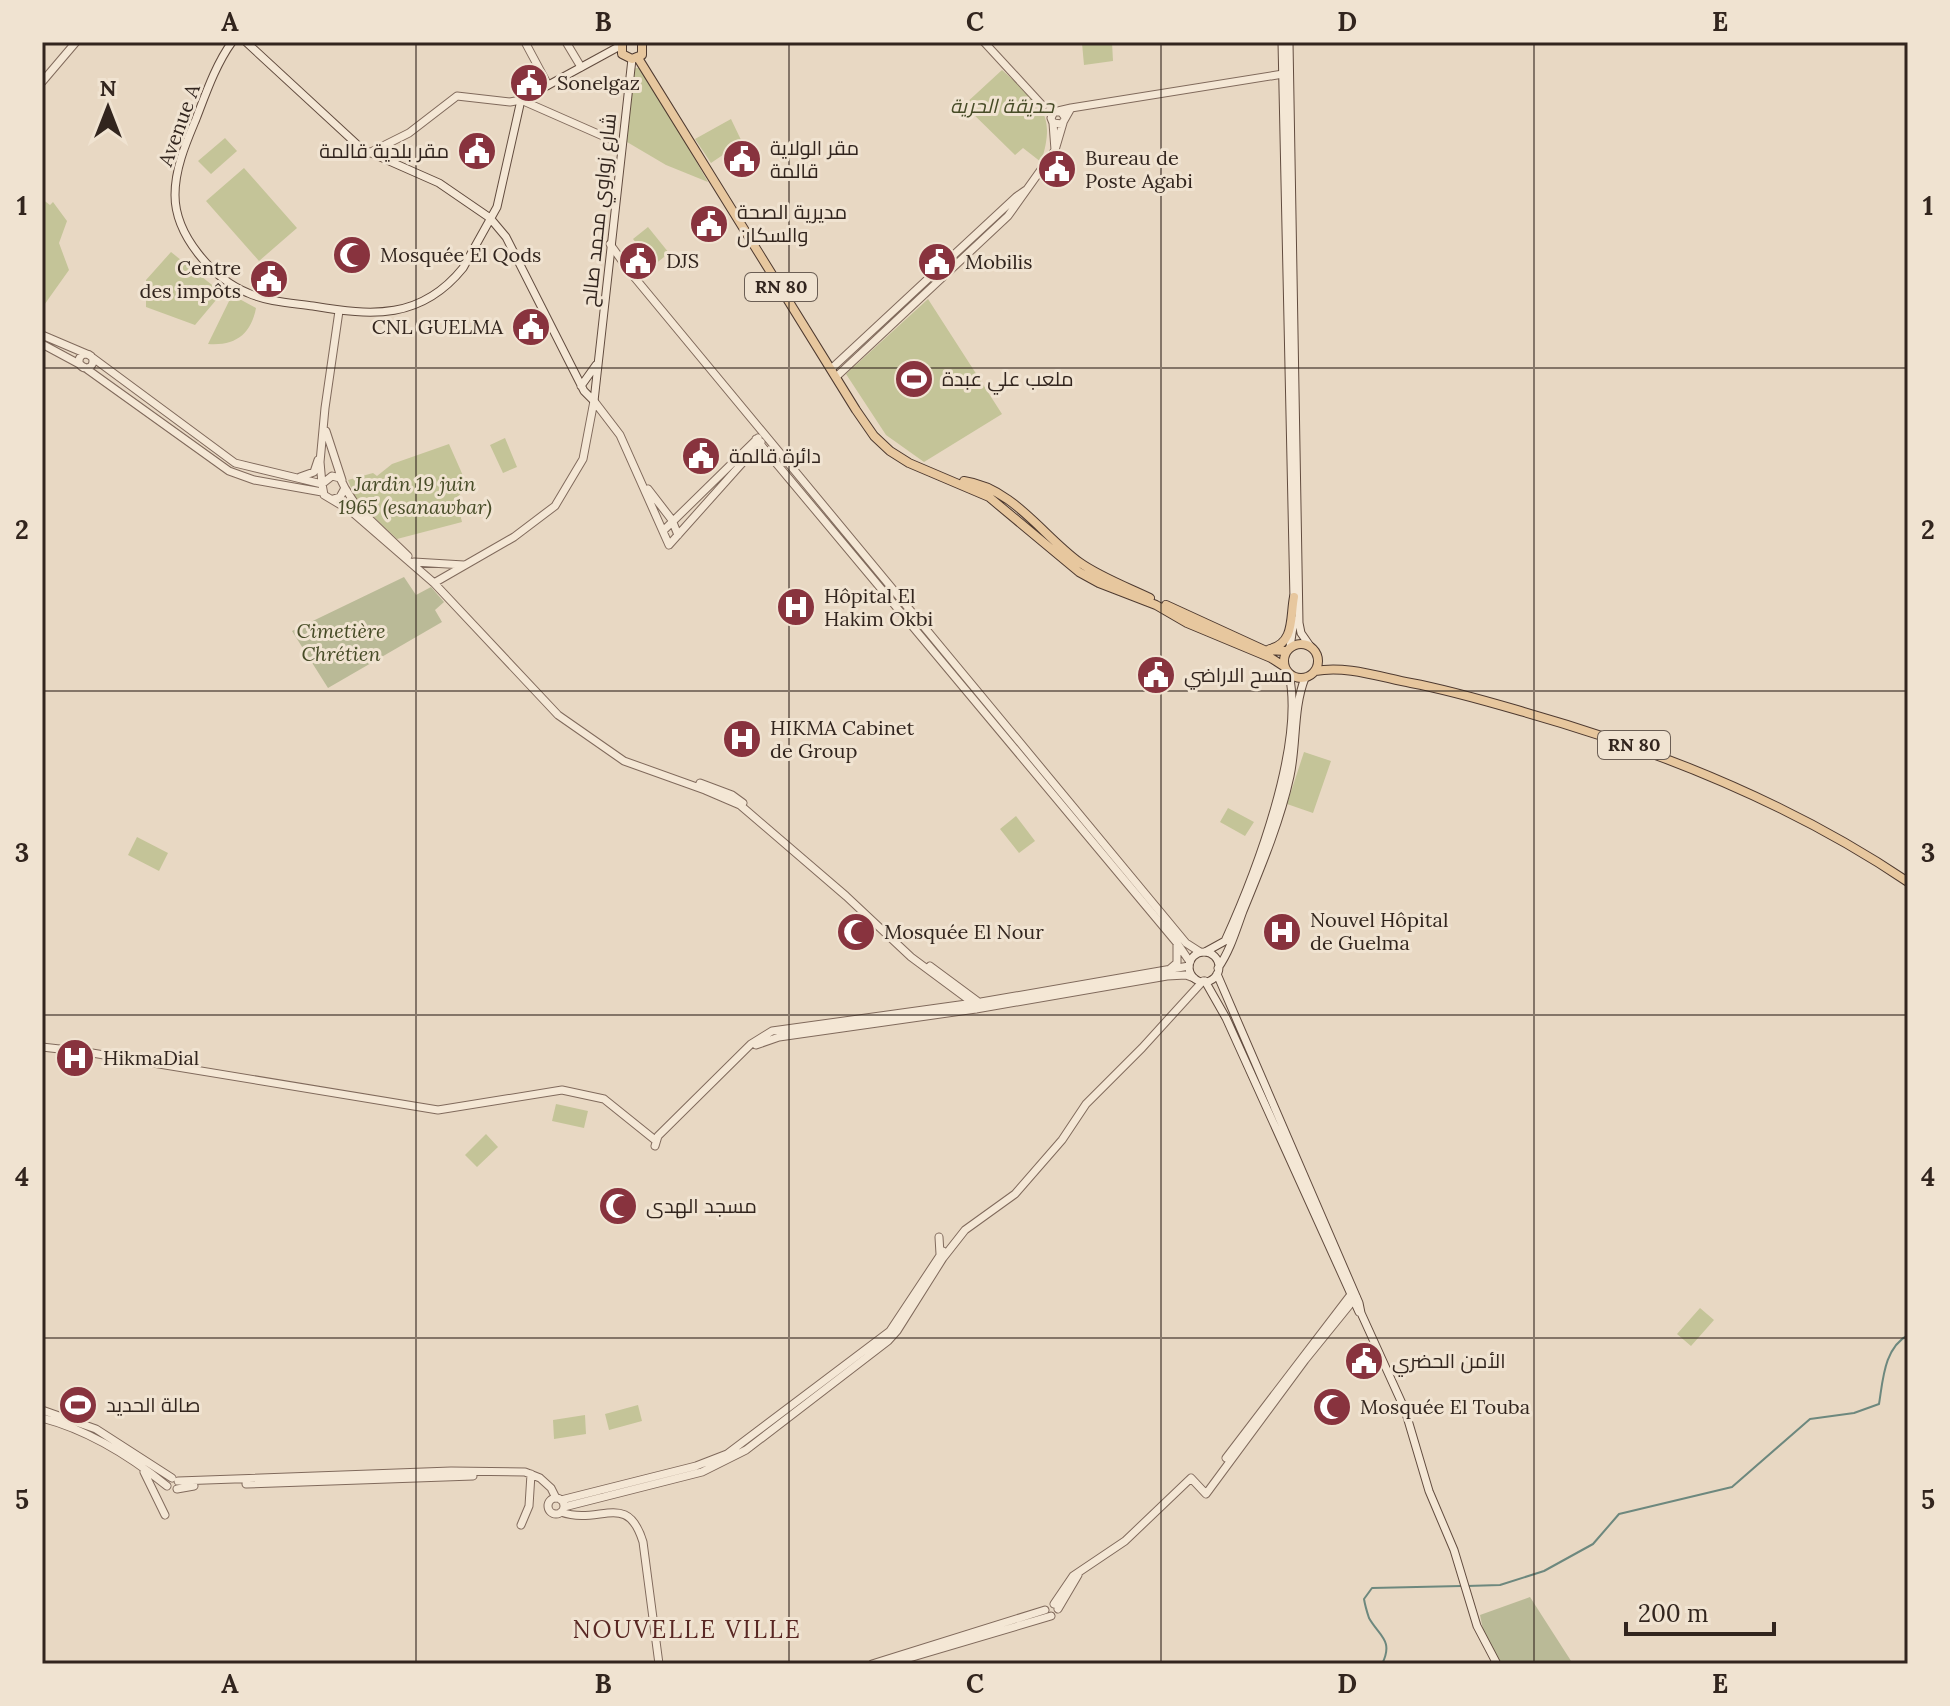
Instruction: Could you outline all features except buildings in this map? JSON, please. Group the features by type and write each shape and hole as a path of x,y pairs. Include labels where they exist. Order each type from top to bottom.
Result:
{"main road":[{"path":"621,44 624,57 635,58 643,45 653,42"},
{"name":"RN 80","path":"635,58 874,436 890,451 926,471 973,482 1009,501 1066,552 1095,572 1264,650 1288,649"},
{"name":"RN 80","path":"956,480 997,502 1061,558 1089,578 1271,658 1287,670"},
{"path":"1264,650 1281,646 1287,638 1294,597"},
{"path":"1300,644 1310,646 1317,654 1315,671 1305,678 1287,670 1288,649 1300,644"},
{"name":"RN 80","path":"1317,654 1337,669"},
{"name":"RN 80","path":"1315,671 1337,669 1456,693 1645,749 1773,805 1908,882"}],"street":[{"path":"42,82 76,42"},
{"name":"Avenue A","path":"232,42 202,103 180,161 175,198 181,224 207,263 232,285 262,298 365,314 392,313 428,298 463,268 497,207 521,100"},
{"path":"246,42 369,153 439,183 490,218 506,237 575,372 590,407 590,423 606,416"},
{"path":"525,42 548,85"},
{"path":"566,42 581,67"},
{"path":"984,42 1043,106 1058,117"},
{"path":"1282,42 1294,597 1294,633 1288,649"},
{"path":"1289,42 1299,623 1301,633 1310,646"},
{"path":"369,153 409,133 457,96 510,102 521,100 621,44"},
{"name":"شارع زواوي محمد صالح","path":"434,583 527,529 555,506 583,459 608,297 610,244 621,144 635,58"},
{"path":"1058,117 1071,108 1283,74"},
{"path":"521,100 621,144"},
{"path":"836,377 1008,216 1055,150 1058,117"},
{"path":"831,369 1028,189"},
{"path":"610,244 761,438 1177,943 1194,978"},
{"path":"608,273 614,267 630,272"},
{"path":"322,488 324,425 339,311"},
{"path":"42,335 89,355 229,459 249,468 295,478 322,488 434,583 558,715 627,757 737,798 849,893 902,944 977,1004 1167,976 1186,975 1204,981 1226,1018 1405,1410 1429,1491 1454,1550 1477,1626 1497,1664"},
{"path":"42,344 82,366 229,471 254,480 322,488"},
{"path":"82,366 92,363 89,355"},
{"name":"شارع زواوي محمد صالح","path":"583,389 586,377 597,363"},
{"path":"575,372 596,382"},
{"path":"583,389 620,435 669,545 761,438"},
{"path":"324,425 344,484 357,507 404,551 411,562"},
{"path":"664,530 761,438"},
{"path":"761,438 1186,943 1215,958 1353,1297"},
{"path":"295,478 314,472 322,446"},
{"path":"322,488 332,476 344,484"},
{"path":"639,478 672,520 678,535"},
{"path":"333,499 340,497 344,484"},
{"path":"411,562 464,565"},
{"path":"42,1047 438,1110 562,1090 604,1099 655,1143 747,1049 779,1037 1168,970 1189,964 1194,955 1225,941 1278,799 1287,755 1292,694 1287,670"},
{"path":"531,1493 538,1504 560,1504 702,1472 734,1458 888,1341 965,1230 1015,1194 1062,1140 1086,1104 1204,981 1218,971 1282,808 1291,773 1305,678"},
{"path":"1168,970 1177,963 1177,943"},
{"path":"939,1237 940,1255"},
{"path":"548,1503 552,1513 560,1504 696,1466 727,1454 890,1331 947,1246"},
{"path":"1048,1613 1047,1605 1056,1606 1073,1576 1130,1537 1191,1478 1205,1492 1295,1365 1353,1297"},
{"path":"42,1410 96,1429 176,1482"},
{"path":"42,1418 82,1431 167,1486 167,1482 451,1471 531,1474 551,1488 560,1504 576,1517 623,1513 633,1519 643,1542 659,1664"},
{"path":"140,1467 150,1480 165,1515"},
{"path":"521,1525 529,1509 531,1474"},
{"path":"872,1664 1048,1613"},
{"path":"889,1664 1048,1613"}],"green space":[{"path":"1112,42 1113,61 1084,65 1082,43"},
{"path":"642,67 708,182 666,165 627,142 632,69"},
{"name":"حديقة الحرية","path":"1002,70 1041,108 1047,130 1041,162 1023,148 1015,155 964,105"},
{"path":"731,119 742,142 711,163 695,139"},
{"path":"225,138 237,151 211,174 198,161"},
{"path":"244,168 297,228 259,261 206,201"},
{"path":"42,199 50,205 53,202 67,221 59,243 69,270 42,308"},
{"path":"648,227 669,253 654,265 633,239"},
{"path":"171,252 222,293 195,325 146,307 146,280"},
{"path":"232,295 256,308 254,317 241,336 227,343 208,344"},
{"name":"ملعب علي عبدة","path":"928,299 1002,414 924,462 886,435 846,374"},
{"path":"505,438 517,467 503,473 490,445"},
{"name":"Jardin 19 juin 1965 (esanawbar)","path":"449,444 468,487 456,498 462,522 397,539 356,500 348,480 373,473 377,476 392,464"},
{"name":"Cimetière Chrétien","path":"404,577 416,595 431,587 444,602 435,610 442,622 328,688 292,631"},
{"path":"1304,752 1331,761 1313,813 1287,804"},
{"path":"1228,808 1254,822 1245,836 1220,822"},
{"path":"1016,816 1035,841 1019,853 1000,829"},
{"path":"137,837 168,853 159,871 128,855"},
{"path":"556,1104 588,1111 584,1128 552,1121"},
{"path":"486,1134 498,1147 477,1167 465,1155"},
{"path":"1700,1308 1714,1320 1691,1346 1677,1334"},
{"path":"638,1405 642,1421 609,1430 605,1414"},
{"path":"585,1415 586,1434 554,1439 553,1420"},
{"path":"1530,1597 1573,1664 1499,1664 1485,1639 1480,1615"}],"waterway":[{"path":"1467,1586 1500,1585 1544,1571 1593,1544 1619,1514 1732,1487 1810,1419 1854,1413 1879,1404 1889,1356 1908,1335"},
{"path":"1382,1664 1386,1644 1369,1618 1364,1599 1372,1588 1461,1586"}],"place":[{"name":"Sonelgaz","path":"529,83"},
{"name":"مقر بلدية قالمة","path":"477,151"},
{"name":"مقر الولاية قالمة","path":"742,159"},
{"name":"Bureau de Poste Agabi","path":"1057,169"},
{"name":"مديرية الصحة والسكان","path":"709,224"},
{"name":"Mosquée El Qods","path":"352,255"},
{"name":"DJS","path":"638,261"},
{"name":"Mobilis","path":"937,262"},
{"name":"Centre des impôts","path":"269,279"},
{"name":"CNL GUELMA","path":"531,327"},
{"name":"ملعب علي عبدة","path":"914,379"},
{"name":"دائرة قالمة","path":"701,456"},
{"name":"Hôpital El Hakim Okbi","path":"796,607"},
{"name":"مسح الاراضي","path":"1156,675"},
{"name":"HIKMA Cabinet de Group","path":"742,739"},
{"name":"Mosquée El Nour","path":"856,932"},
{"name":"Nouvel Hôpital de Guelma","path":"1282,932"},
{"name":"HikmaDial","path":"75,1058"},
{"name":"مسجد الهدى","path":"618,1206"},
{"name":"الأمن الحضري","path":"1364,1361"},
{"name":"صالة الحديد","path":"78,1405"},
{"name":"Mosquée El Touba","path":"1332,1407"}],"district":[{"name":"NOUVELLE VILLE","path":"687,1630"}]}
